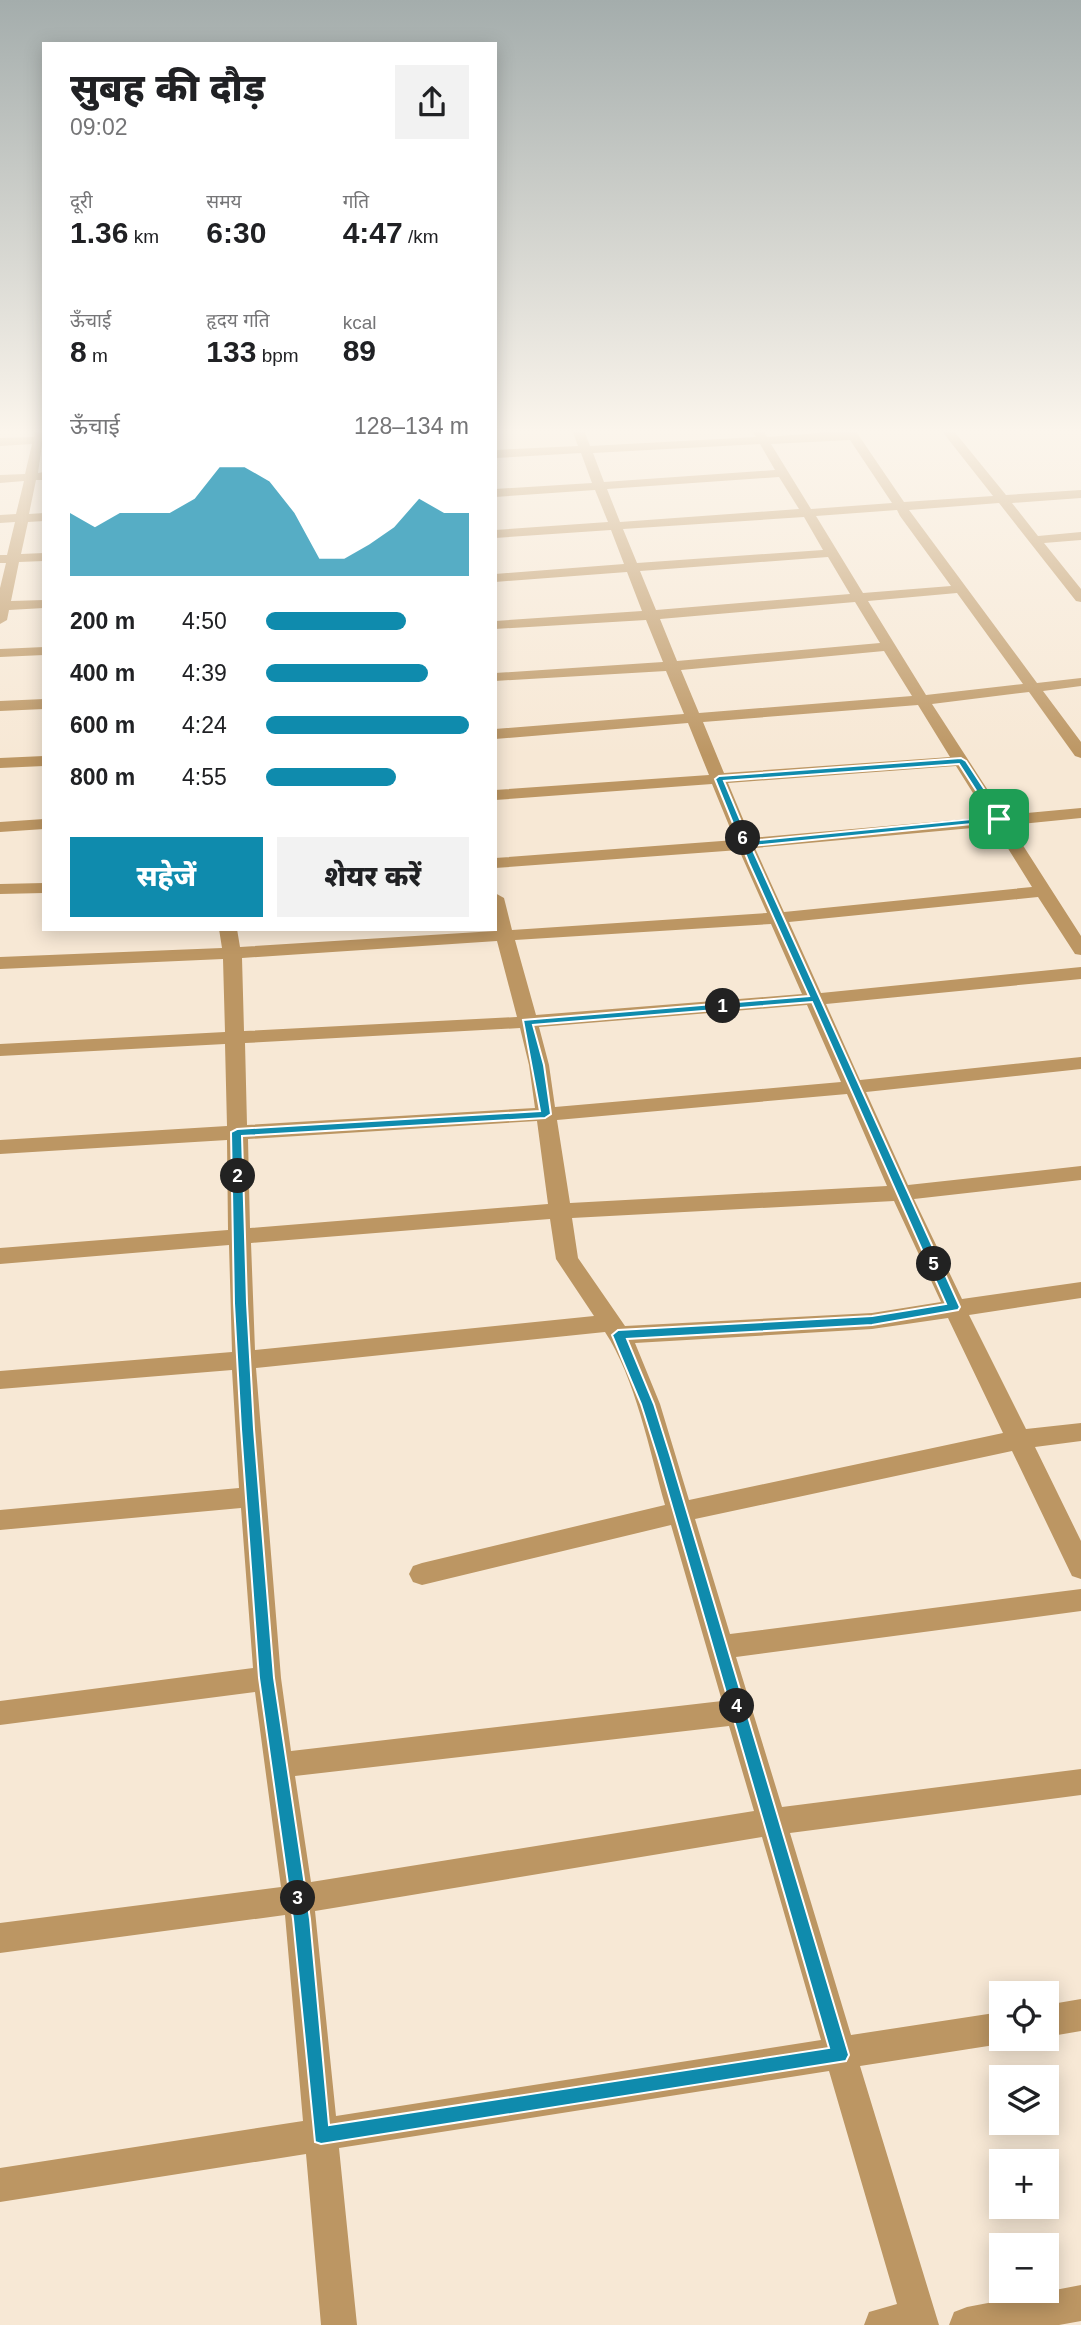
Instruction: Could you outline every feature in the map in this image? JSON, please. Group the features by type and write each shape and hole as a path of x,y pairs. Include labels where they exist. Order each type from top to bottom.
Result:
{"street":[{"path":"14,538 7,559 1,611 42,604"},
{"path":"620,538 746,844 902,1193 1017,1440 1081,1568"},
{"path":"824,538 1081,950"},
{"path":"924,538 1081,753"},
{"path":"1035,540 1052,538"},
{"path":"1035,540 1081,598"},
{"path":"497,578 833,553"},
{"path":"7,559 42,557"},
{"path":"497,625 961,589"},
{"path":"497,677 890,646"},
{"path":"0,653 42,651"},
{"path":"497,734 923,700 1081,682"},
{"path":"0,706 42,704"},
{"path":"0,763 42,761"},
{"path":"497,795 961,761"},
{"path":"497,863 746,844 1081,813"},
{"path":"0,827 42,824"},
{"path":"0,889 42,888"},
{"path":"0,963 230,941 503,937 779,918 1045,891"},
{"path":"497,908 539,1065 566,1259 614,1329 648,1404 920,2321 882,2325"},
{"path":"230,941 244,1360 267,1678 298,1899 339,2325"},
{"path":"0,1050 527,1022 816,999 1081,973"},
{"path":"0,1147 545,1114 856,1087 1081,1063"},
{"path":"0,1256 559,1211 902,1193 1081,1173"},
{"path":"0,1380 614,1329 872,1321 1081,1290"},
{"path":"422,1574 681,1511 1017,1440 1081,1432"},
{"path":"0,1520 253,1497"},
{"path":"720,1647 1081,1600"},
{"path":"0,1713 267,1678"},
{"path":"279,1765 739,1712"},
{"path":"0,1937 298,1899 772,1822 1081,1782"},
{"path":"1059,2019 1081,2015"},
{"path":"0,2185 989,2030"},
{"path":"967,2325 1081,2304"}],"route":[{"path":"999,819 746,844 816,999 527,1022 539,1065 545,1114 237,1132 240,1303 267,1678 301,1919 321,2135 840,2055 648,1404 623,1341 618,1335 872,1321 954,1307 926,1249 856,1087 779,918 753,863 719,779 961,761 999,819"}]}
